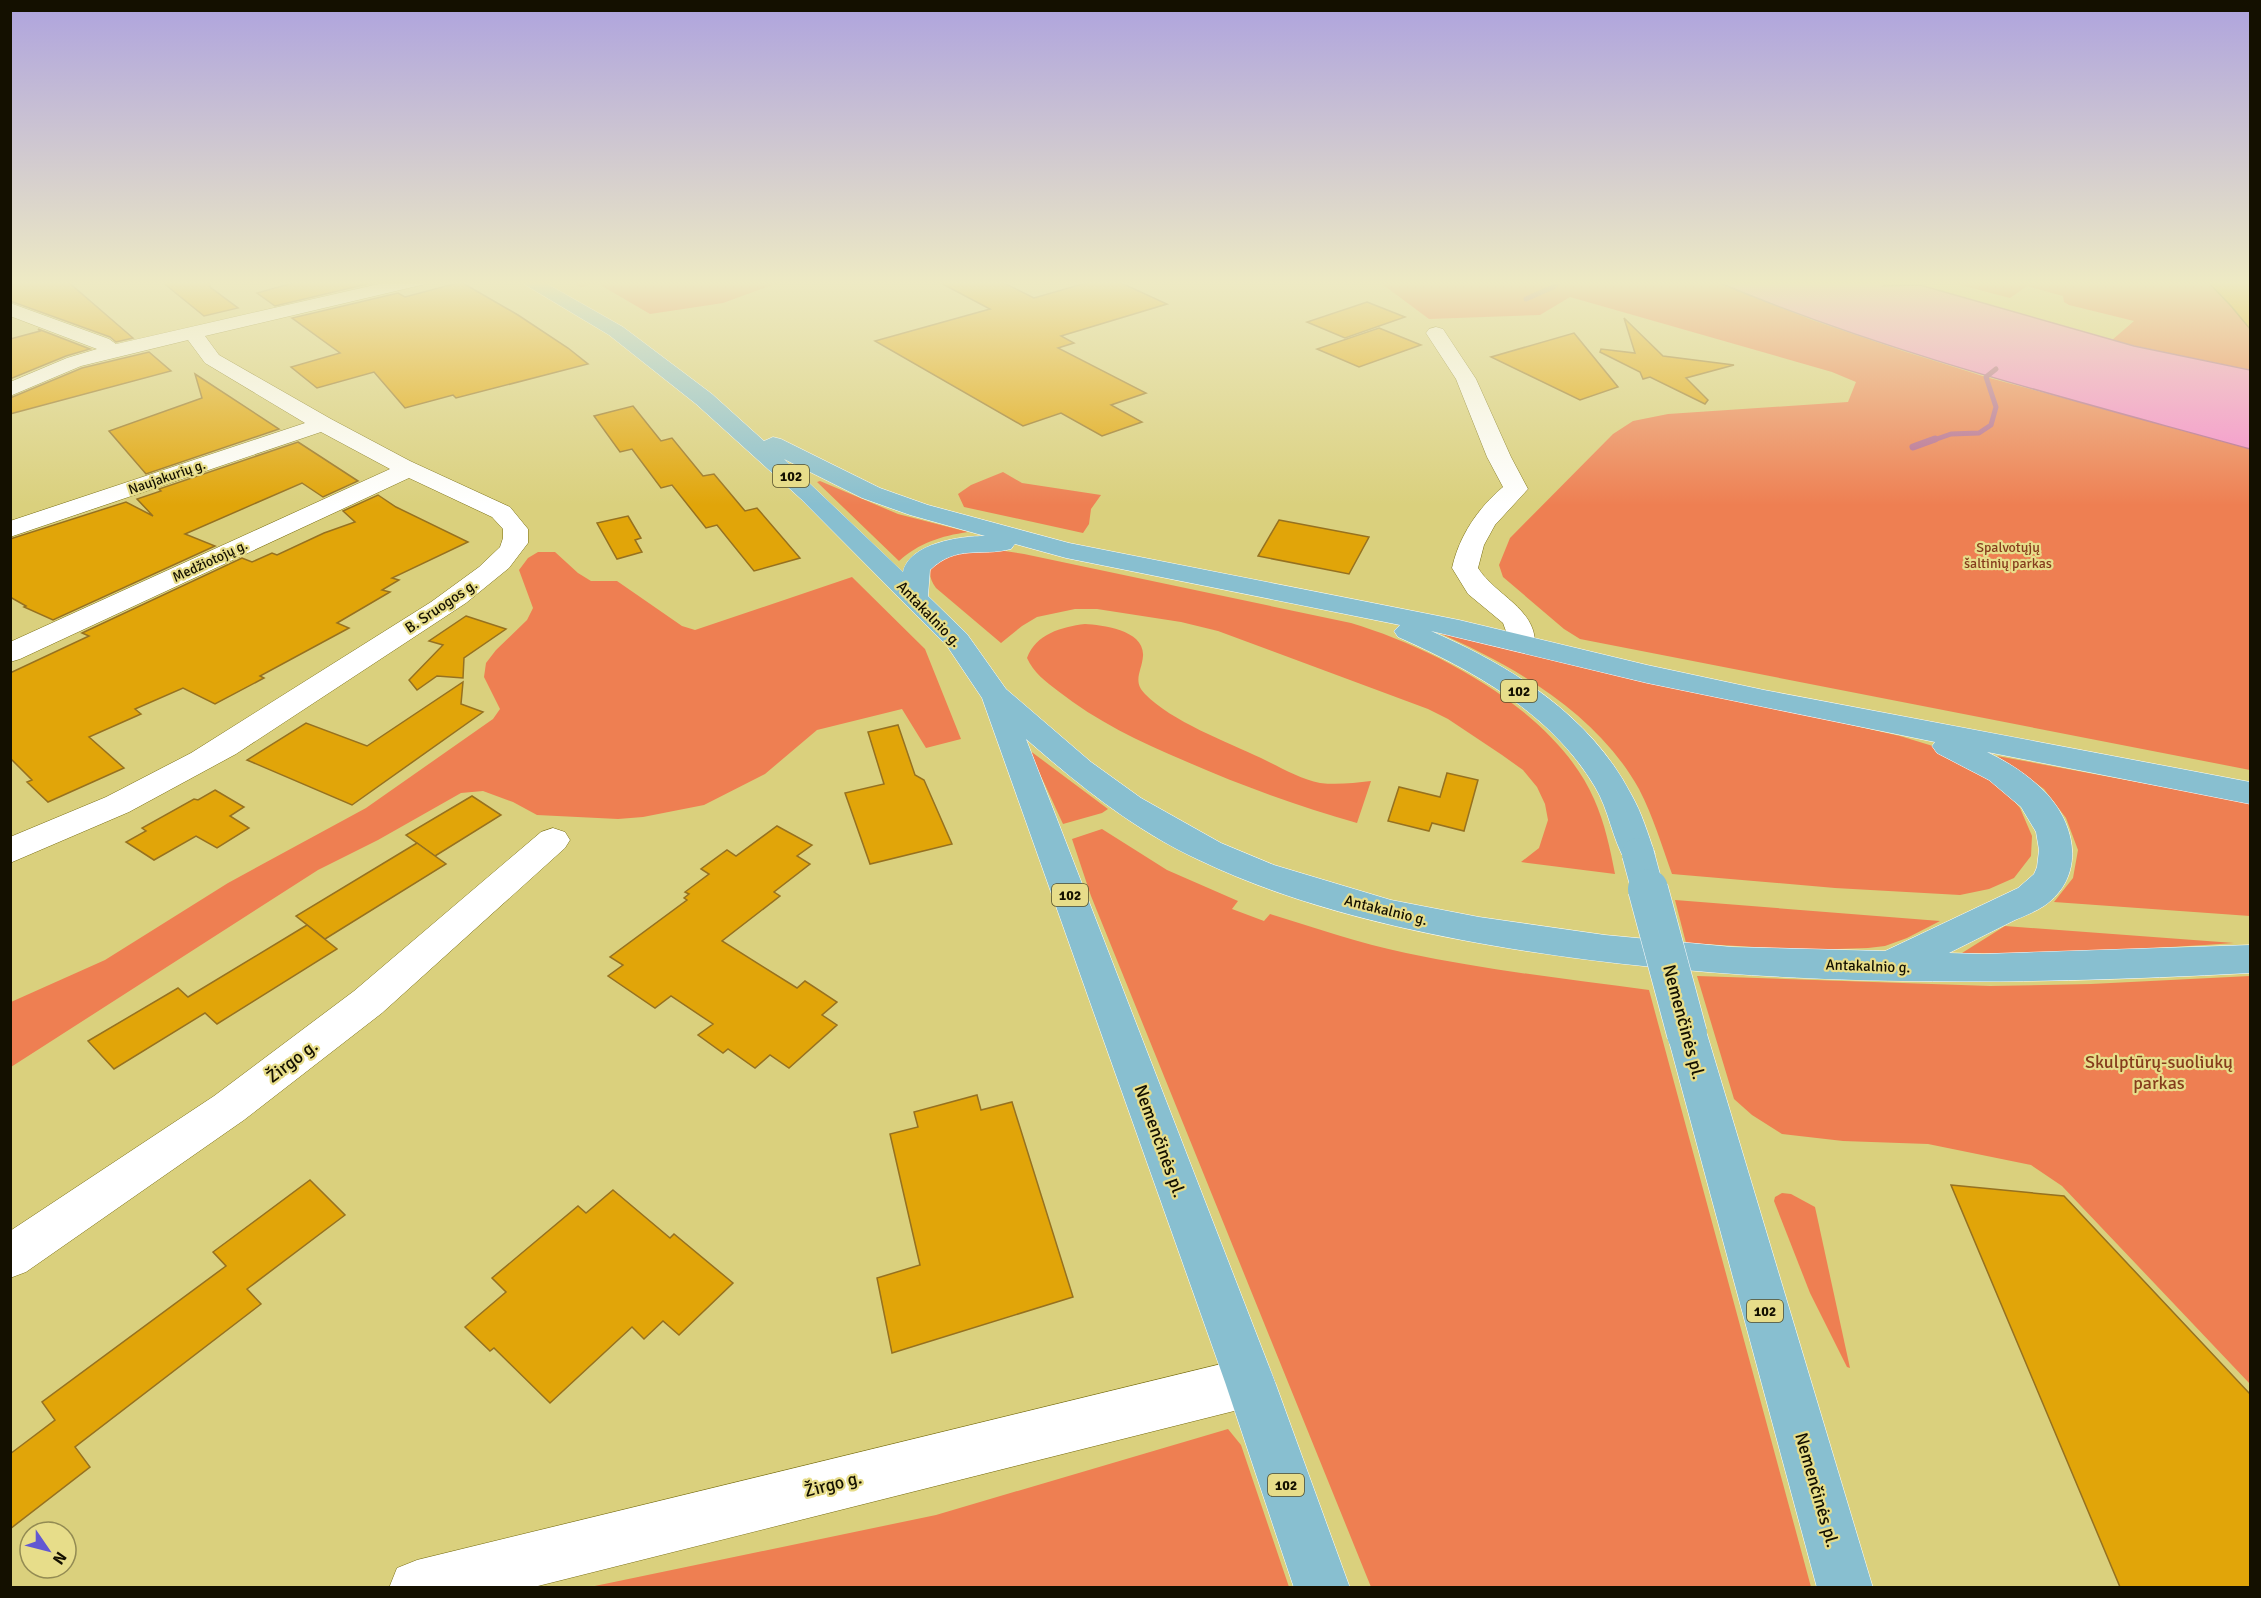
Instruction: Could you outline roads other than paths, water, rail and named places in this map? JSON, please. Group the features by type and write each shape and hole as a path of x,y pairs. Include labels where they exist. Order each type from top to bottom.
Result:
{"main road":[{"name":"Antakalnio g.","path":"648,356 750,431 871,493 918,510 1066,550 1403,616 1658,676 2250,793"},
{"name":"Antakalnio g.","path":"704,399 810,494 957,640 995,695 1080,770 1139,811 1209,851 1262,874 1391,913 1479,930 1605,949 1732,961 1885,967 2069,967 2250,959"},
{"path":"914,598 917,568 933,553 946,547 991,543 1066,550"},
{"name":"Nemenčinės pl.","path":"1333,604 1443,646 1526,695 1561,724 1600,771 1625,815 1638,854 1845,1587"},
{"name":"Nemenčinės pl.","path":"995,695 1250,1382 1322,1587"},
{"path":"1884,722 1981,761 2015,784 2038,804 2049,822 2056,844 2056,864 2049,881 2031,897 1885,967"}],"street":[{"path":"10,390 74,362 96,356"},
{"name":"B. Sruogos g.","path":"10,851 90,817 180,773 256,728 425,618 489,573 515,544 517,534 514,525 501,512 409,469 323,424 209,356"},
{"path":"1451,356 1466,379 1499,457 1516,489 1484,522 1467,554 1465,568 1476,587 1515,620 1522,633 1521,643"},
{"name":"Naujakurių g.","path":"10,530 323,424"},
{"name":"Medžiotojų g.","path":"10,653 409,469"},
{"name":"Žirgo g.","path":"10,1257 230,1108 341,1023 553,840"},
{"name":"Žirgo g.","path":"417,1587 1250,1382"}],"waterway":[{"path":"1931,441 1951,434 1979,433 1991,425 1996,407 1986,377 1996,369"},
{"path":"1913,447 1935,439"}],"park label":[{"name":"Spalvotųjų šaltinių parkas","path":"2008,556"},
{"name":"Skulptūrų-suoliukų parkas","path":"2159,1072"}]}
